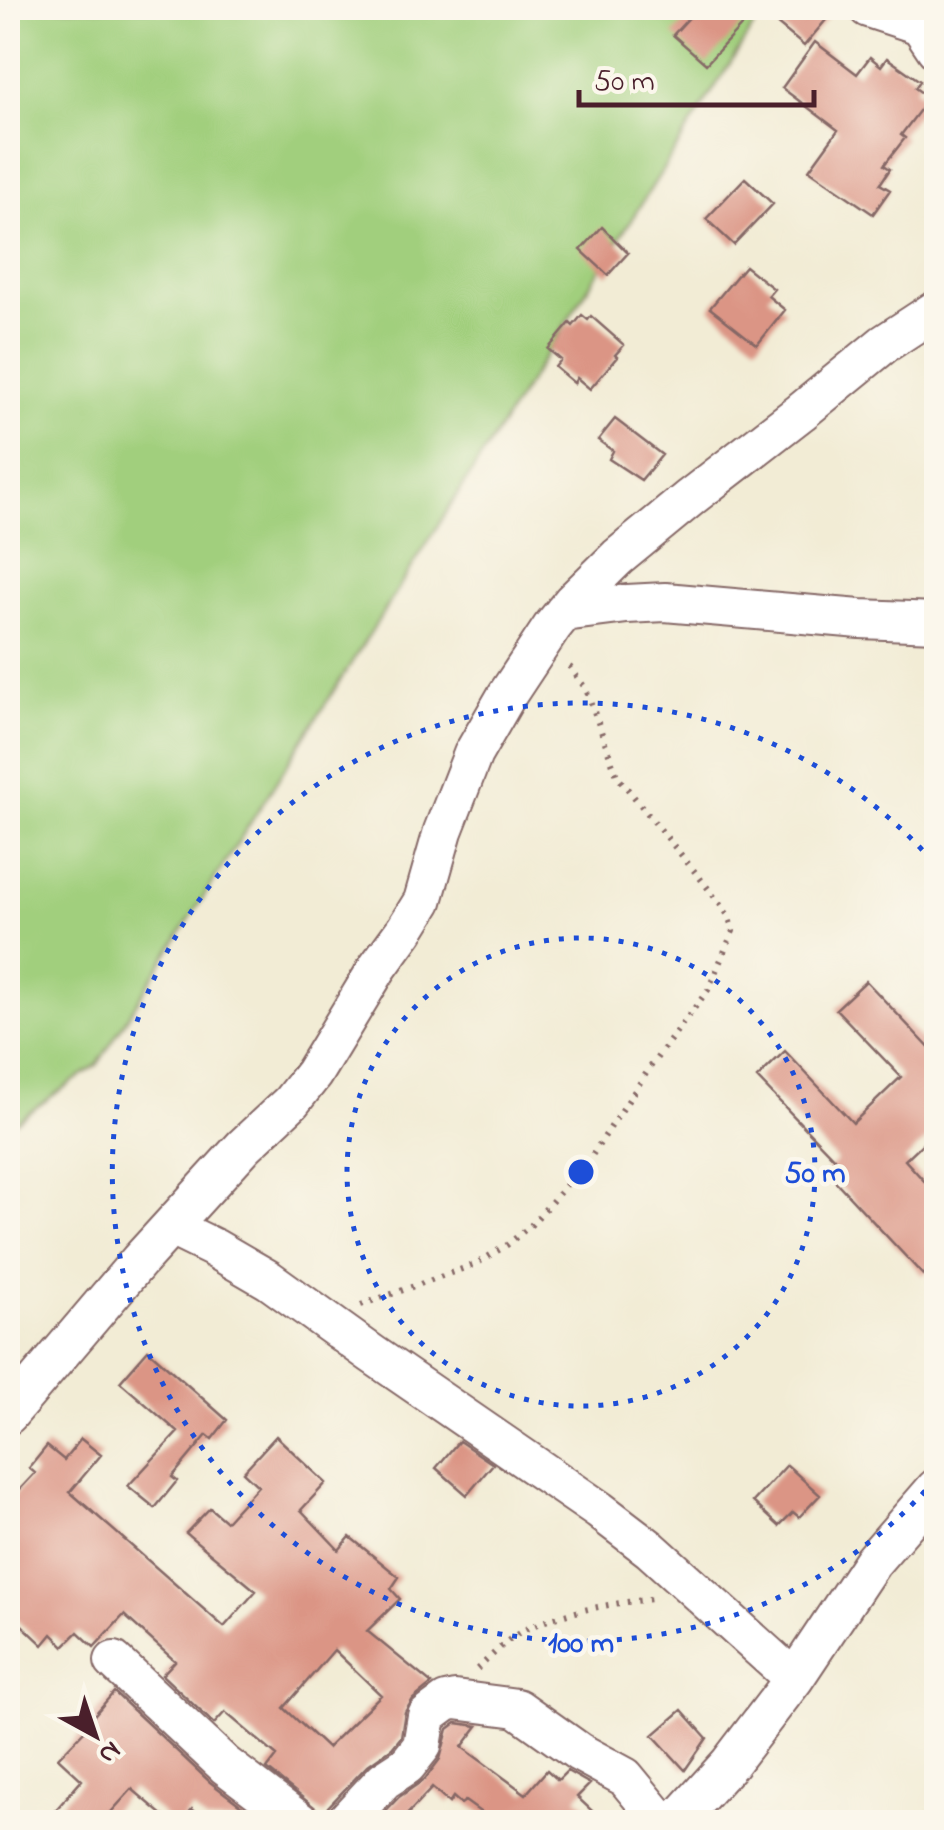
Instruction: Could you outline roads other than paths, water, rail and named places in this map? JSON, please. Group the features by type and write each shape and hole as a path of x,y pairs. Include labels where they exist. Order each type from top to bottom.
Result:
{"street":[{"path":"868,8 920,25 936,49"},
{"path":"8,1415 171,1227 313,1074 422,901 443,831 473,754 554,625 594,578 678,508 884,344 936,310"},
{"path":"554,625 627,604 664,602 936,622"},
{"path":"171,1227 239,1261 598,1510 650,1549 794,1679"},
{"path":"676,1822 730,1764 794,1679 872,1562 936,1488"},
{"path":"114,1661 225,1765 300,1822"},
{"path":"346,1822 384,1780 408,1765 422,1746 427,1716 446,1702 456,1700 517,1708 578,1752 625,1777 662,1822"}]}
